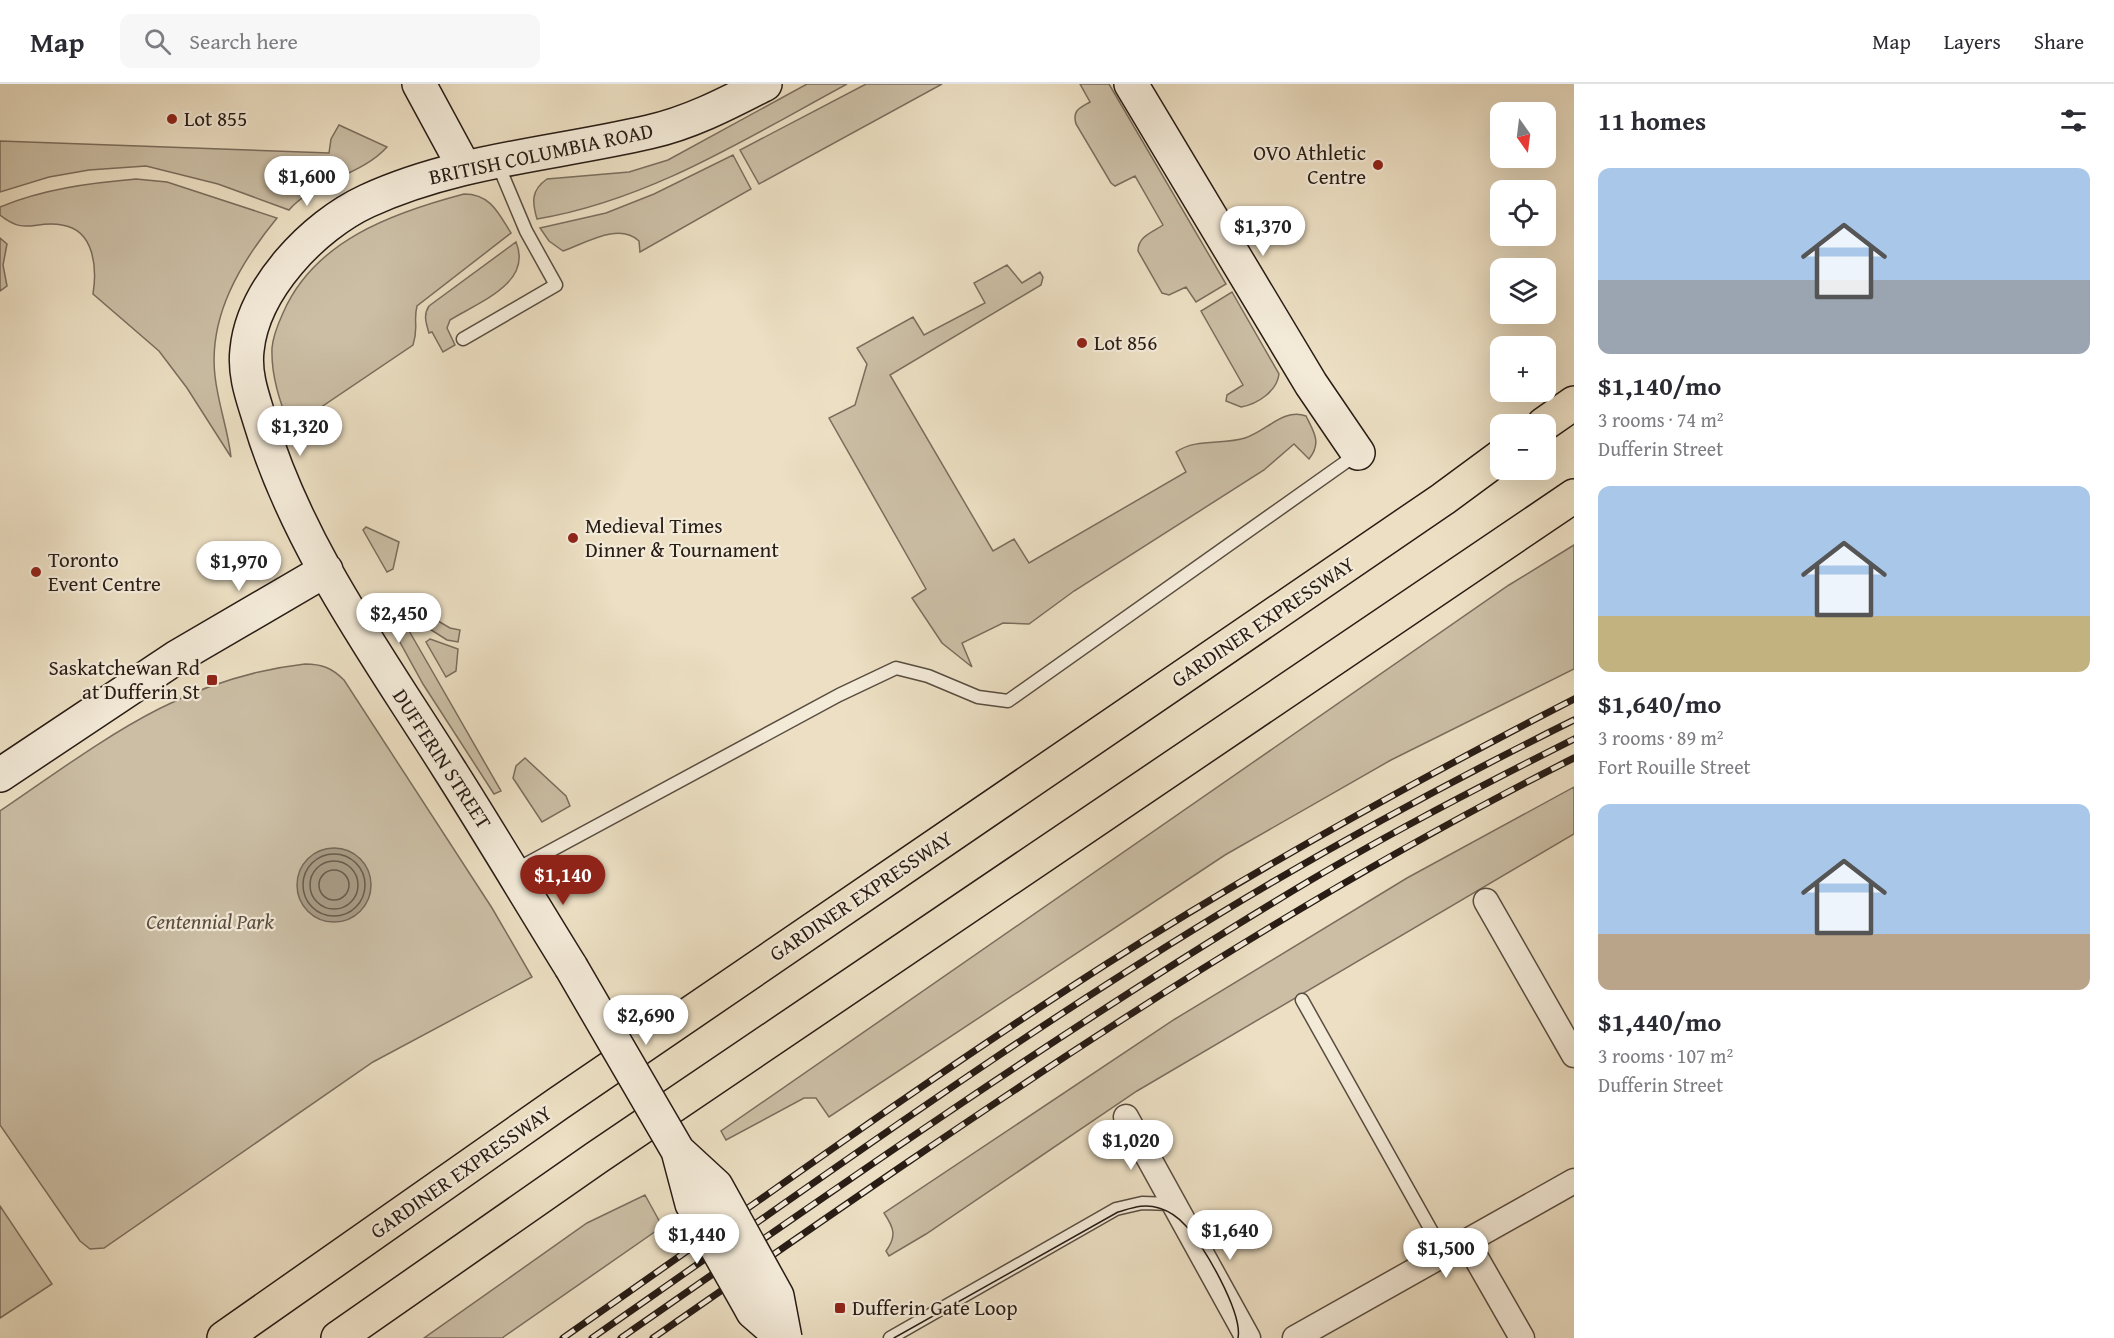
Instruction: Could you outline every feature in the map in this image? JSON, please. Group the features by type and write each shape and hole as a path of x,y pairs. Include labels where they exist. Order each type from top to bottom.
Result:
{"highway":[{"path":"1556,416 1574,403"},
{"name":"GARDINER EXPRESSWAY","path":"224,1338 549,1109 1443,499 1490,464"},
{"path":"338,1338 606,1152 1569,501"}],"street":[{"path":"419,84 464,167"},
{"name":"BRITISH COLUMBIA ROAD","path":"247,350 256,314 273,285 297,252 328,222 406,184 464,167 651,132 693,119 765,84"},
{"path":"1131,84 1311,384 1358,453"},
{"name":"DUFFERIN STREET","path":"247,350 249,385 267,445 303,526 326,570 368,644 513,871 678,1151 692,1204 753,1312 784,1338"},
{"path":"0,774 177,657 326,570"},
{"path":"1486,901 1574,1055"},
{"path":"1126,1117 1248,1338"},
{"path":"1295,1338 1445,1256 1574,1180"},
{"path":"1467,1242 1522,1338"}],"lane":[{"path":"463,339 556,285 526,231 497,161"},
{"path":"513,871 839,695 896,668 928,676 978,697 1008,701 1358,453"},
{"path":"1302,1000 1445,1256"},
{"path":"890,1338 1116,1209 1142,1203 1173,1204"}],"green space":[{"path":"807,84 847,84 697,165 658,182 579,210 537,219 534,207 535,192 547,179 629,172 668,160"},
{"path":"866,84 942,84 759,184 740,150"},
{"path":"1080,84 1109,84 1226,284 1196,302 1186,287 1169,295 1162,293 1138,251 1143,238 1163,225 1135,176 1115,186 1111,183 1076,124 1076,112 1090,102"},
{"path":"339,125 387,147 364,165 312,192 289,210 218,184 146,166 89,170 49,177 0,192 0,141 329,153 331,139"},
{"path":"733,155 751,189 640,252 639,241 622,233 592,239 563,251 549,241 540,228 606,213 654,194"},
{"path":"136,179 167,182 277,218 251,253 230,291 217,332 214,354 215,376 231,457 187,388 159,351 93,294 94,262 87,242 81,234 73,228 62,225 17,225 0,215 0,207 50,191"},
{"path":"464,194 487,201 497,211 511,233 417,306 416,334 413,345 290,428 275,379 272,348 279,321 297,288 314,267 335,249 358,234 410,210"},
{"path":"0,238 7,244 3,265 7,286 0,291"},
{"path":"516,242 519,256 517,269 510,280 488,298 450,320 447,328 455,345 443,352 432,332 429,333 426,322 427,309"},
{"path":"1007,265 1022,283 1040,272 1043,277 1041,285 890,375 993,551 1014,539 1029,563 1186,472 1176,452 1192,445 1245,438 1282,418 1298,414 1306,416 1314,432 1316,443 1309,459 1294,444 1264,470 1074,591 1029,624 1003,623 962,643 972,667 942,643 912,598 926,589 829,418 855,405 867,364 857,348 913,317 924,335 985,303 974,283"},
{"path":"1232,292 1279,374 1275,386 1266,396 1241,407 1226,401 1227,395 1243,385 1201,311"},
{"path":"366,527 399,542 393,569 387,572 363,530"},
{"path":"1574,545 1574,669 1391,760 1225,855 829,1117 816,1098 804,1098 726,1140 721,1131 1509,585"},
{"path":"433,618 450,628 460,630 458,642 447,640 425,626"},
{"path":"408,629 501,791 494,794 423,684 396,635"},
{"path":"430,639 458,649 456,671 446,677 426,642"},
{"name":"Centennial Park","path":"305,664 326,668 344,680 492,908 532,977 373,1062 104,1248 90,1249 80,1241 0,1125 0,811 107,738 180,699 219,683 260,672"},
{"path":"525,758 566,796 570,806 542,822 513,778 516,766"},
{"path":"1574,787 1574,834 1137,1091 926,1234 889,1256 886,1251 892,1241 893,1232 884,1213 1175,1019 1407,878"},
{"path":"645,1195 667,1235 656,1231 502,1338 424,1338 587,1223"},
{"path":"0,1206 52,1284 0,1318"}],"water":[{"path":"327,848 341,848 355,854 365,864 371,878 369,899 355,916 341,922 327,922 313,916 303,906 297,892 297,878 303,864 313,854"}],"tram line":[{"path":"894,1338 1118,1212 1148,1206 1163,1209 1177,1218 1202,1248 1228,1296 1238,1327 1238,1338"}],"railway":[{"path":"563,1338 902,1101 1108,963 1222,893 1338,826 1574,699"},
{"path":"592,1338 927,1104 1184,936 1383,819 1574,720"},
{"path":"621,1338 945,1114 1192,953 1386,837 1574,739"},
{"path":"653,1338 990,1106 1218,959 1453,821 1574,758"}],"place":[{"name":"Lot 855","path":"172,119"},
{"name":"OVO Athletic Centre","path":"1378,165"},
{"name":"Lot 856","path":"1082,343"},
{"name":"Medieval Times Dinner & Tournament","path":"573,538"},
{"name":"Toronto Event Centre","path":"36,572"},
{"name":"Saskatchewan Rd at Dufferin St","path":"212,680"},
{"name":"Dufferin Gate Loop","path":"840,1308"}]}
